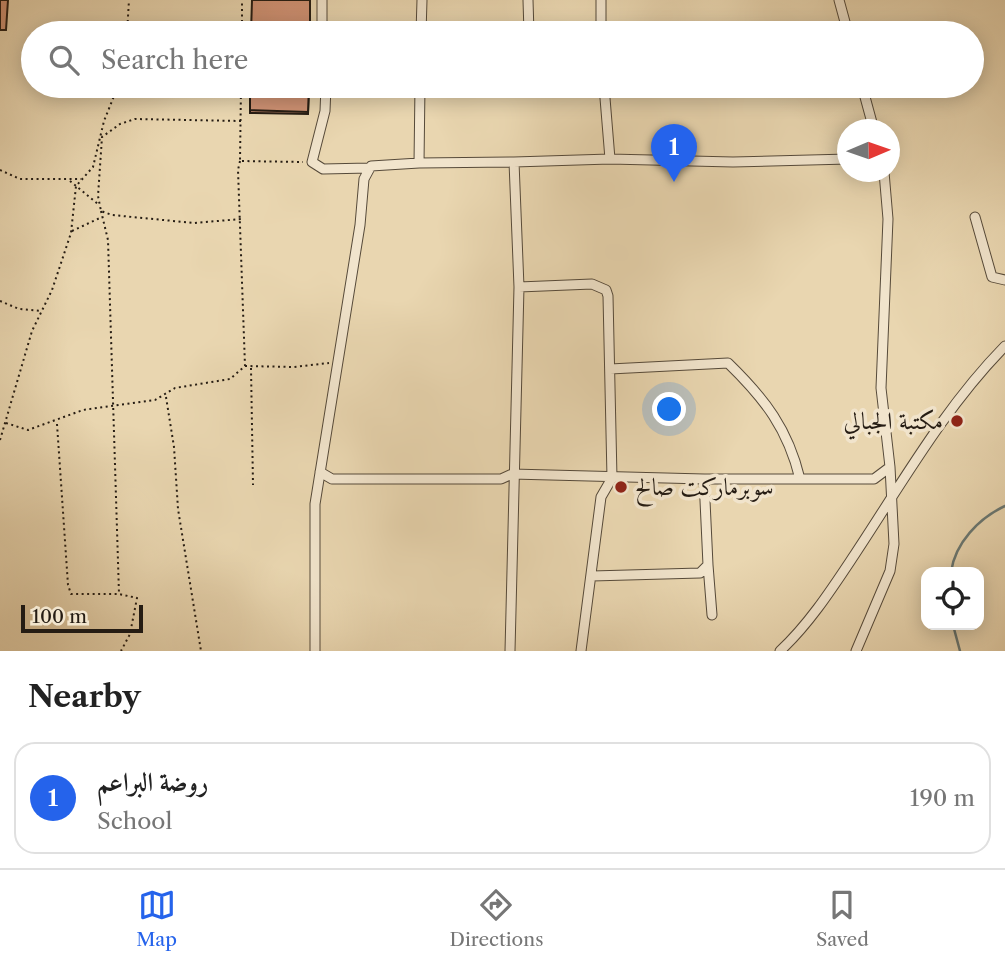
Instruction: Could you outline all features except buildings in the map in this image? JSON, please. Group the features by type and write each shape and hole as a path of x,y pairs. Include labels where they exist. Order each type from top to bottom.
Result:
{"street":[{"path":"322,0 322,21"},
{"path":"421,21 422,0"},
{"path":"528,0 529,21"},
{"path":"601,0 601,21"},
{"path":"839,0 845,21"},
{"path":"326,98 325,111 312,162 323,169 419,163 610,159 733,162 837,159"},
{"path":"419,163 420,98"},
{"path":"605,98 610,159"},
{"path":"865,98 871,119"},
{"path":"514,162 519,287 512,474 510,650 523,651"},
{"path":"315,651 317,490 364,180 369,168"},
{"path":"856,651 893,558 890,467 881,388 888,219 885,182"},
{"path":"975,217 992,276 1005,281"},
{"path":"519,287 592,284 606,290 612,478 601,497 581,651"},
{"path":"780,651 797,635 834,585 951,408 1005,346"},
{"path":"610,369 728,363 762,396 793,448 800,479"},
{"path":"890,467 903,472 914,466"},
{"path":"320,472 332,479 501,479 512,474 704,480 874,479 890,467"},
{"path":"317,490 332,479"},
{"path":"704,480 712,615"},
{"path":"592,576 695,575 708,565"}],"path":[{"path":"128,21 130,0"},
{"path":"242,0 242,21"},
{"path":"113,98 104,121 99,205 108,240 120,594"},
{"path":"241,98 245,366"},
{"path":"0,170 20,178 81,178 91,172 102,137 120,124 135,119 240,121"},
{"path":"240,162 312,162"},
{"path":"0,440 32,331 43,311 71,231 76,186 81,178"},
{"path":"69,180 99,205"},
{"path":"101,211 112,215 194,223 241,219"},
{"path":"71,231 103,216"},
{"path":"0,301 19,309 43,311"},
{"path":"245,366 251,368 337,362"},
{"path":"6,423 28,430 83,410 166,396 175,388 230,379 245,366"},
{"path":"251,368 253,485"},
{"path":"166,396 174,447 178,509 201,651"},
{"path":"56,422 68,585 71,594 120,594 136,598 130,634 121,651"}],"waterway":[{"path":"952,567 957,551 970,533 986,517 1005,506"},
{"path":"954,630 960,651"}],"place":[{"name":"روضة البراعم","path":"674,182"},
{"name":"مكتبة الجبالي","path":"957,421"},
{"name":"سوبرماركت صالح","path":"621,487"}]}
